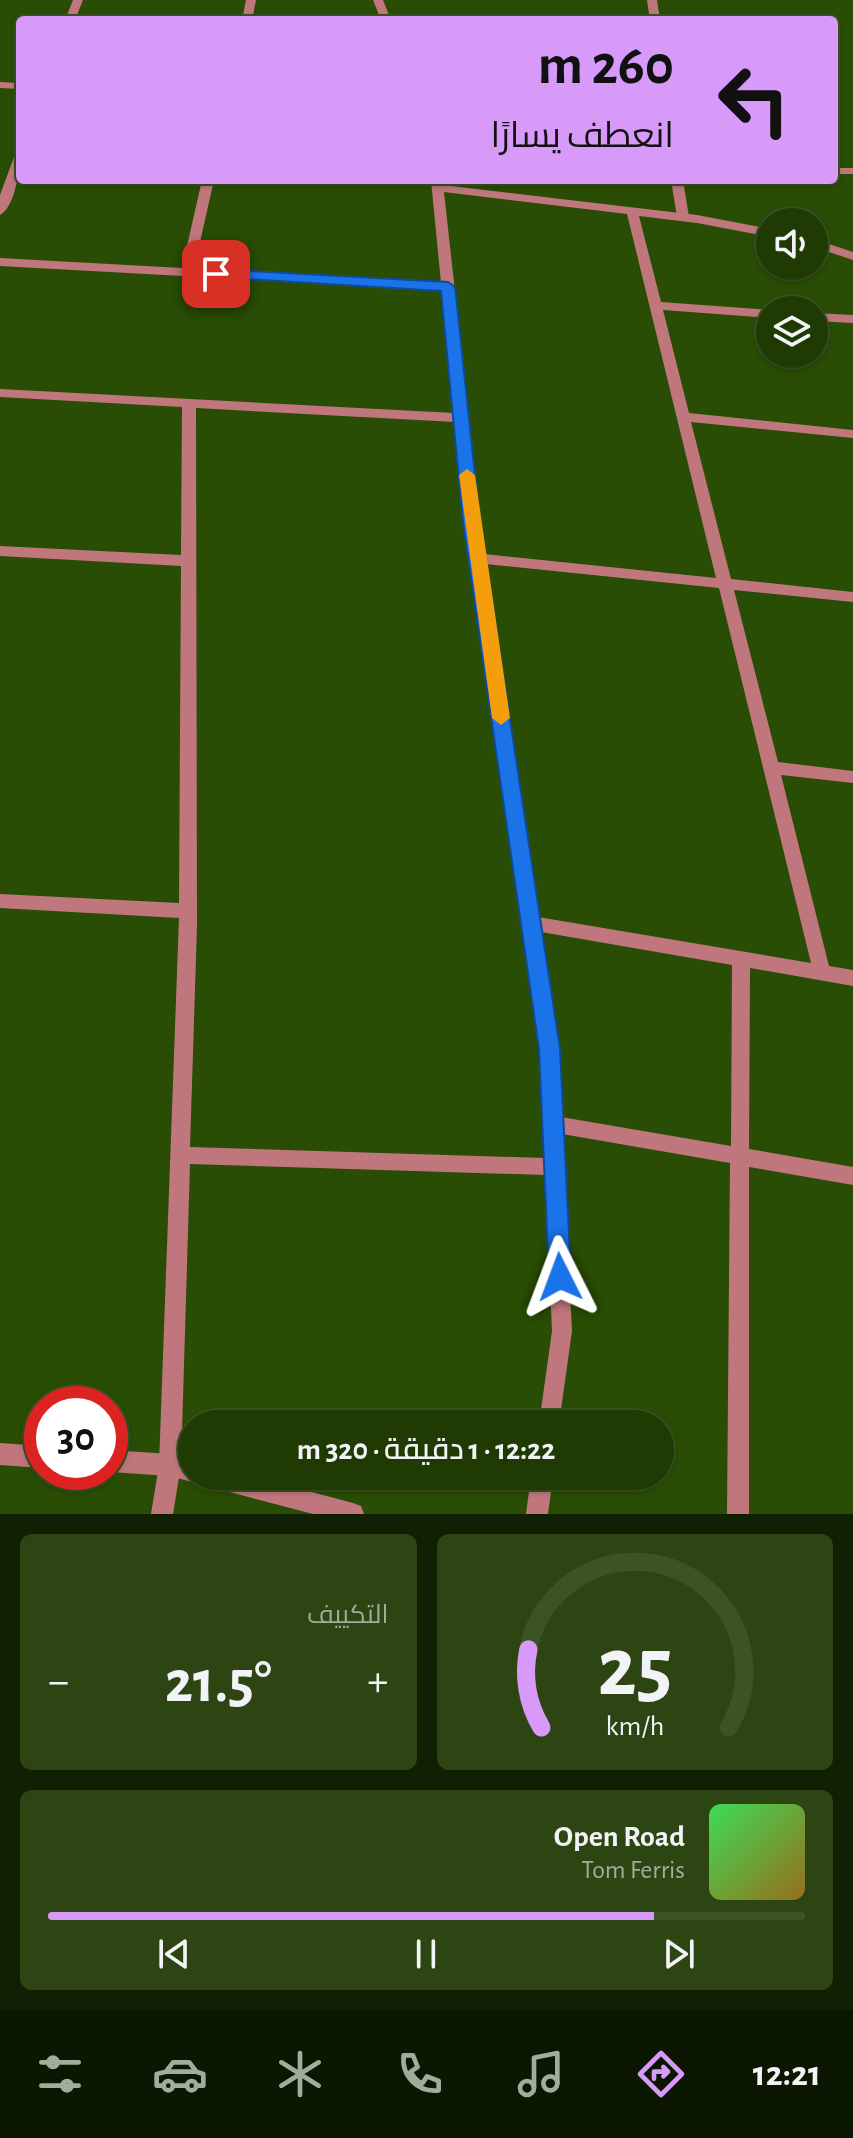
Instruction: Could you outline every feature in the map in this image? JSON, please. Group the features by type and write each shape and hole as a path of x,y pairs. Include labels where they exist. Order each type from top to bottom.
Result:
{"street":[{"path":"0,211 16,168"},
{"path":"187,272 207,184"},
{"path":"551,1410 562,1331 549,1049 477,558 438,184 683,217 756,230"},
{"path":"678,184 683,217"},
{"path":"632,211 822,973"},
{"path":"828,248 853,256"},
{"path":"0,262 448,287"},
{"path":"656,306 756,313"},
{"path":"828,318 853,319"},
{"path":"0,393 461,418"},
{"path":"162,1514 170,1465 188,911 189,403"},
{"path":"683,417 853,434"},
{"path":"0,551 189,561"},
{"path":"477,558 853,597"},
{"path":"771,768 853,777"},
{"path":"0,901 188,911"},
{"path":"531,923 853,978"},
{"path":"738,1514 741,959"},
{"path":"553,1124 853,1176"},
{"path":"181,1155 555,1167"},
{"path":"0,1454 24,1456"},
{"path":"128,1462 178,1467"},
{"path":"263,1490 353,1514"},
{"path":"537,1514 540,1490"}],"slow traffic":[{"path":"467,475 501,718"}],"route":[{"path":"216,274 448,287 472,522 549,1049 560,1277"}]}
